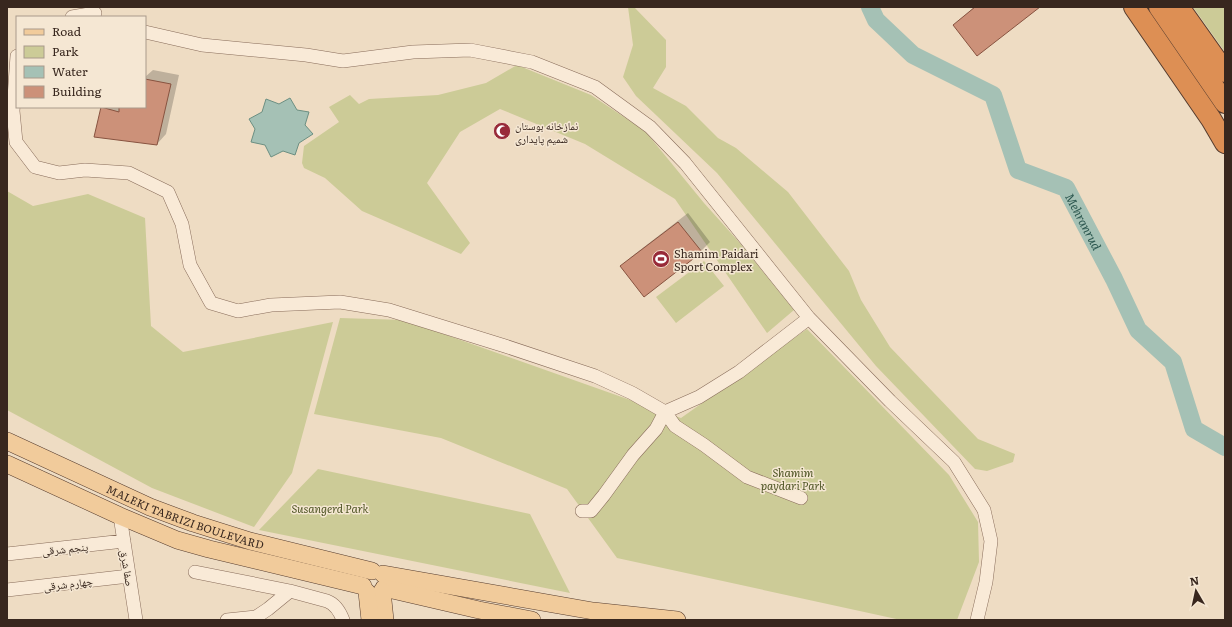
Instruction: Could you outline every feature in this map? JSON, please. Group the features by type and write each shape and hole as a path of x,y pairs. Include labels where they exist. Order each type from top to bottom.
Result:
{"highway":[{"path":"1134,7 1211,119 1225,143"},
{"path":"1159,7 1225,104"},
{"path":"1179,7 1225,72"}],"main road":[{"name":"MALEKI TABRIZI BOULEVARD","path":"7,441 150,507 193,523 375,584 677,620"},
{"name":"MALEKI TABRIZI BOULEVARD","path":"7,464 120,516 177,540 209,549 375,584 479,610 532,620"},
{"path":"370,620 375,584"},
{"path":"375,584 385,620"}],"street":[{"path":"77,16 96,12"},
{"path":"146,32 202,45 306,55 343,61 413,52 470,50 532,62 596,88 650,127 685,163 809,318 890,401 954,462 984,510 991,541 986,582 977,620"},
{"path":"7,51 16,56"},
{"path":"16,70 13,111 16,142 35,167 59,173 85,170 129,173 168,192 182,224 190,265 211,303 238,311 271,305 340,302 389,310 505,346 595,376 632,394 665,412 675,426 747,476 800,498"},
{"path":"582,511 591,511 633,455 656,429 665,412 700,397 739,372 809,318"},
{"name":"صفا شرق","path":"120,516 136,620"},
{"name":"پنجم شرقی","path":"7,554 124,542"},
{"path":"195,572 290,591 332,602 343,620"},
{"name":"چهارم شرقی","path":"7,590 129,576"},
{"path":"227,620 257,618 290,591"}],"green space":[{"path":"628,7 634,7 666,40 666,67 653,88 686,106 718,138 736,148 788,192 849,271 861,300 890,347 978,439 1015,454 1013,462 987,471 975,469 876,366 717,173 636,96 623,77 633,45"},
{"path":"1193,7 1225,7 1225,52"},
{"path":"517,65 591,95 645,131 704,203 739,242 794,310 767,333 675,199 585,144 500,109 460,132 427,183 470,243 461,254 362,211 325,178 304,168 302,163 304,146 339,122 329,107 350,95 359,104 369,99 438,95 486,83"},
{"path":"7,191 33,206 88,194 145,218 151,326 183,352 333,322 292,473 254,527 152,488 7,410"},
{"path":"704,261 724,286 676,323 656,297"},
{"name":"Shamim paydari Park","path":"340,318 404,320 681,418 807,329 949,475 978,522 979,562 957,620 901,620 617,558 567,489 441,438 314,414"},
{"name":"Susangerd Park","path":"318,469 530,514 570,593 259,530"}],"water":[{"path":"290,98 297,110 309,112 305,125 313,134 299,143 295,155 283,151 271,157 265,145 251,142 255,129 249,119 262,112 266,99 279,104"}],"building":[{"path":"975,7 1040,7 977,56 953,25"},
{"path":"146,79 171,84 157,145 94,137 101,108 119,112 119,108 146,108"},
{"name":"Shamim Paidari Sport Complex","path":"678,222 702,252 644,297 620,266"}],"waterway":[{"name":"Mehranrud","path":"870,7 876,20 913,55 993,95 1018,170 1066,188 1114,279 1138,330 1173,362 1194,429 1225,447"}],"place":[{"name":"نمازخانه بوستان شمیم پایداری","path":"502,131"},
{"name":"Shamim Paidari Sport Complex","path":"661,259"}]}
